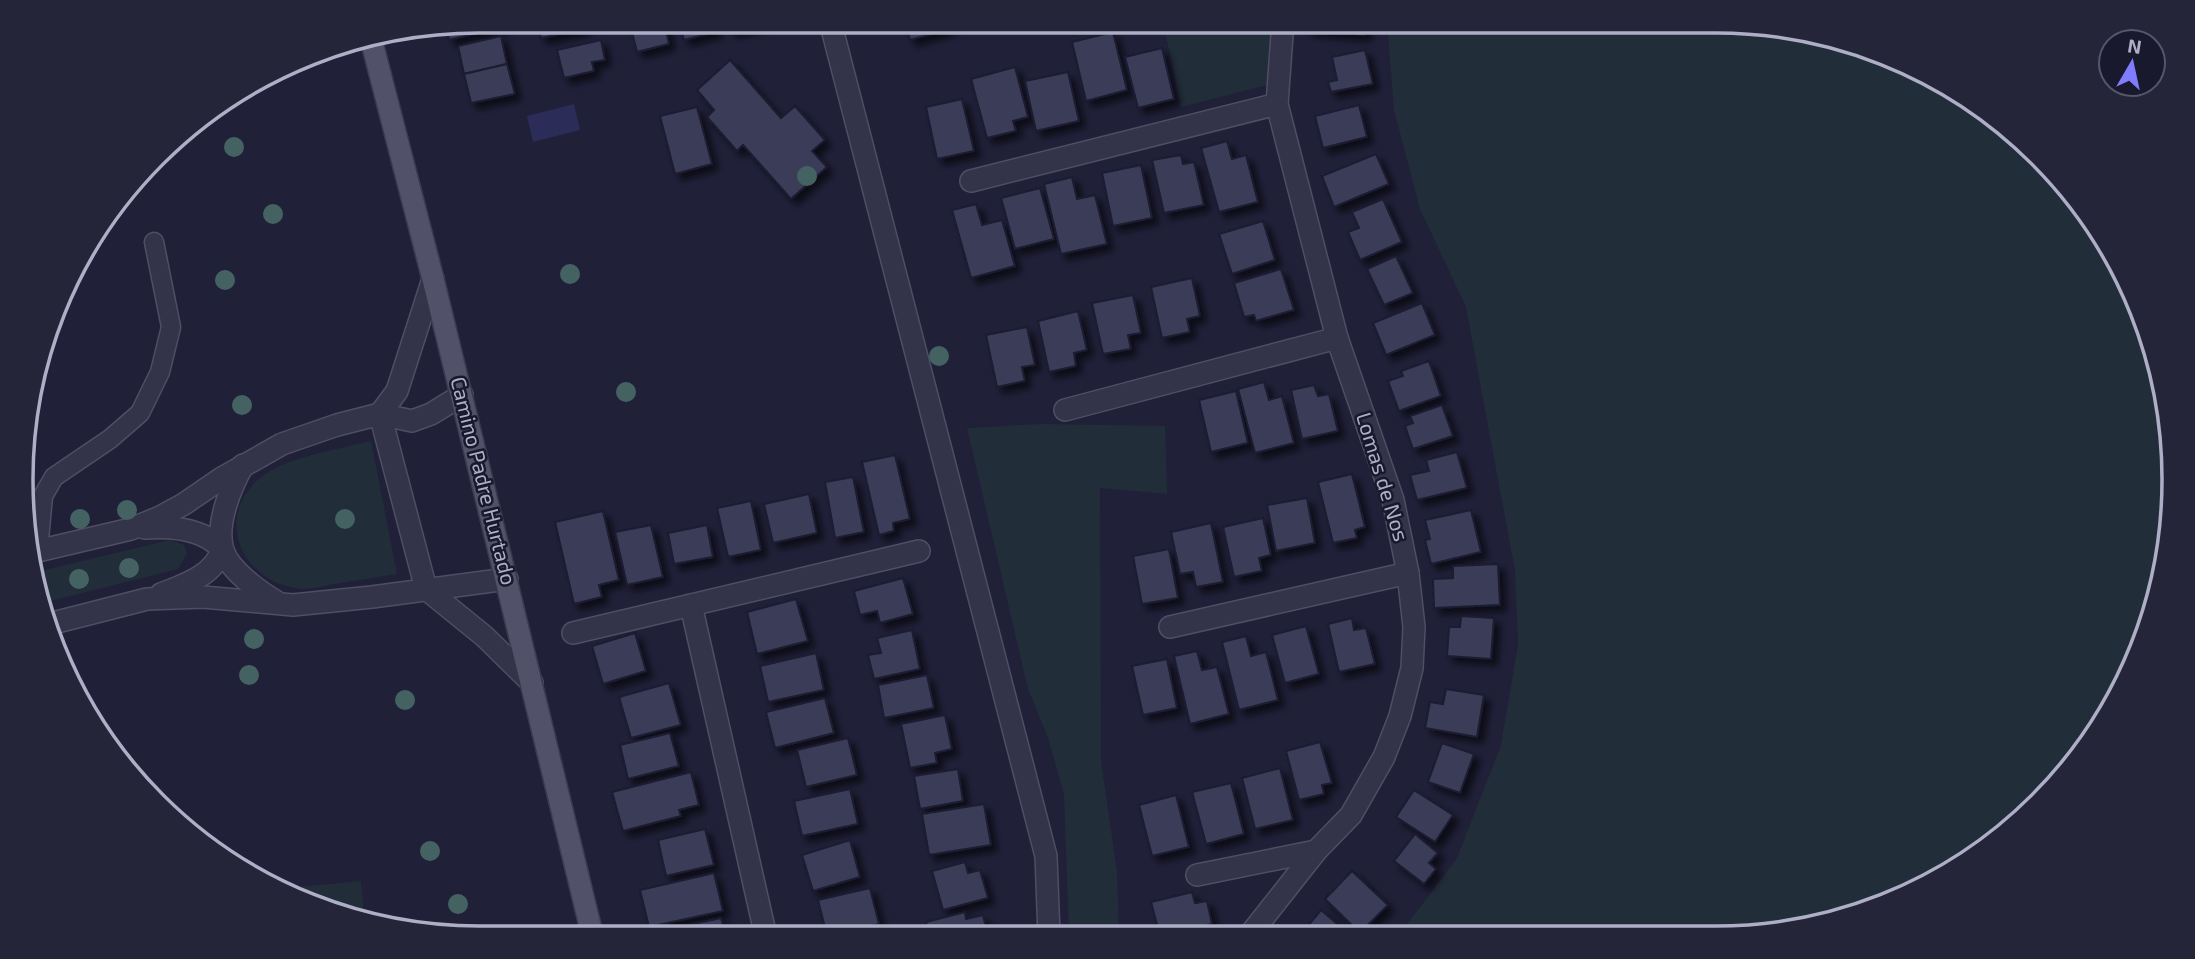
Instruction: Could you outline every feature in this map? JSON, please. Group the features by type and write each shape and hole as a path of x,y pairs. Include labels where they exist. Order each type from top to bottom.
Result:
{"main road":[{"name":"Camino Padre Hurtado","path":"373,46 462,395 590,926"}],"street":[{"path":"833,33 1046,856 1049,926"},
{"name":"Lomas de Nos","path":"1257,926 1316,851 1351,815 1384,757 1400,716 1412,668 1414,627 1408,573 1393,500 1337,338 1277,104 1282,33"},
{"path":"971,181 1277,104"},
{"path":"380,414 397,391 433,279"},
{"path":"1065,410 1337,338"},
{"path":"131,529 184,504 282,444 380,414 412,421 431,414 462,395"},
{"path":"380,414 426,589 484,636 532,683"},
{"path":"57,622 147,599 186,584 204,573 220,559 226,502 243,466"},
{"path":"39,551 131,529 158,527 192,532 208,537 222,549 258,591 279,604"},
{"path":"573,634 919,551"},
{"path":"1170,627 1408,573"},
{"path":"147,599 203,597 279,604 324,603 507,579"},
{"path":"691,605 764,926"},
{"path":"1198,874 1316,851"}],"lane":[{"path":"37,535 43,496 54,477 110,439 140,413 160,372 171,327 154,242"}],"shaded area":[{"path":"1166,33 1271,33 1267,85 1181,107"},
{"path":"1388,33 1716,33 1774,37 1831,48 1913,79 1987,125 2051,185 2102,256 2138,336 2147,364 2158,421 2161,509 2147,595 2116,677 2070,751 2010,815 1963,851 1913,880 1859,902 1803,917 1716,926 1406,926 1457,858 1501,745 1518,644 1515,571 1466,307 1420,209 1394,110"},
{"path":"574,104 580,130 533,142 527,116"},
{"path":"1041,424 1165,426 1167,494 1100,488 1101,762 1117,871 1119,926 1069,926 1064,794 1048,738 1028,689 967,428"},
{"path":"371,441 397,574 302,589 281,585 264,576 250,563 241,547 237,530 238,512 246,494 260,478 283,464"},
{"path":"170,540 184,545 187,553 178,569 50,601 43,570"},
{"path":"361,881 363,911 336,902 298,887"}],"building":[{"path":"478,33 449,40 448,34"},
{"path":"540,33 565,33 541,38"},
{"path":"632,33 667,33 669,44 637,52"},
{"path":"682,33 712,33 684,40"},
{"path":"908,33 935,33 910,40"},
{"path":"1113,33 1127,90 1086,101 1072,42"},
{"path":"501,36 507,64 464,74 458,46"},
{"path":"601,40 605,60 592,62 594,71 564,78 557,50"},
{"path":"1162,48 1174,99 1138,108 1125,57"},
{"path":"1365,50 1373,84 1331,92 1328,82 1337,80 1332,57"},
{"path":"730,60 781,118 795,106 825,140 812,151 827,167 791,199 743,145 737,151 707,117 714,110 697,90"},
{"path":"507,64 515,94 471,103 464,74"},
{"path":"1015,67 1028,117 1013,121 1016,131 987,138 971,79"},
{"path":"1068,72 1079,121 1036,131 1025,81"},
{"path":"962,99 974,151 937,159 926,107"},
{"path":"1359,105 1367,137 1323,148 1315,116"},
{"path":"697,107 712,164 675,174 660,116"},
{"path":"1227,141 1232,159 1246,155 1258,202 1219,212 1201,148"},
{"path":"1376,154 1389,184 1334,207 1322,176"},
{"path":"1181,155 1183,164 1194,162 1204,205 1164,213 1152,160"},
{"path":"1141,165 1152,218 1113,226 1102,173"},
{"path":"1072,177 1077,199 1095,195 1107,244 1061,254 1044,184"},
{"path":"1040,188 1054,239 1015,249 1001,198"},
{"path":"1383,199 1402,242 1360,260 1348,232 1359,228 1352,212"},
{"path":"976,204 982,225 1002,220 1015,266 971,278 952,210"},
{"path":"1263,221 1275,260 1232,274 1219,234"},
{"path":"1396,256 1413,293 1384,305 1367,269"},
{"path":"1281,269 1294,310 1256,321 1254,315 1244,317 1234,283"},
{"path":"1192,278 1200,316 1187,319 1190,332 1162,338 1151,287"},
{"path":"1133,295 1141,333 1128,335 1131,349 1103,354 1092,303"},
{"path":"1422,303 1435,335 1386,355 1373,323"},
{"path":"1078,311 1087,350 1074,353 1076,366 1049,372 1038,321"},
{"path":"1027,327 1035,365 1022,367 1025,381 997,387 986,335"},
{"path":"1429,361 1441,396 1399,411 1388,381 1403,376 1401,371"},
{"path":"1264,382 1269,400 1282,396 1294,443 1255,453 1238,389"},
{"path":"1314,385 1318,396 1329,394 1338,431 1302,439 1291,390"},
{"path":"1236,391 1248,443 1211,452 1199,400"},
{"path":"1442,405 1453,436 1413,449 1405,426 1413,423 1410,416"},
{"path":"1457,452 1467,488 1417,500 1410,475 1429,471 1426,460"},
{"path":"895,455 910,519 893,523 894,531 879,535 862,462"},
{"path":"1352,474 1365,527 1355,530 1357,538 1333,543 1318,482"},
{"path":"853,477 864,532 835,538 825,482"},
{"path":"809,494 817,533 773,543 764,504"},
{"path":"1307,498 1315,543 1276,551 1267,505"},
{"path":"751,501 761,550 728,557 717,508"},
{"path":"1471,510 1481,552 1431,564 1425,540 1430,539 1425,520"},
{"path":"603,511 619,580 599,585 602,597 574,604 555,522"},
{"path":"1263,518 1271,555 1259,558 1262,571 1234,577 1223,527"},
{"path":"1211,523 1223,582 1196,587 1193,572 1180,574 1171,532"},
{"path":"651,525 663,577 627,585 615,532"},
{"path":"707,525 713,557 674,564 668,533"},
{"path":"1169,549 1178,598 1142,604 1133,556"},
{"path":"1498,564 1500,605 1434,608 1433,579 1453,578 1453,566"},
{"path":"903,578 913,614 880,623 877,611 860,615 854,591"},
{"path":"796,599 808,641 757,654 747,612"},
{"path":"1461,616 1494,618 1491,659 1447,656 1449,627 1460,627"},
{"path":"1352,618 1354,630 1366,628 1375,664 1339,672 1328,624"},
{"path":"1306,626 1319,674 1285,683 1272,635"},
{"path":"912,630 920,669 874,679 868,655 881,653 877,638"},
{"path":"635,633 646,671 603,684 592,646"},
{"path":"1246,636 1251,656 1266,652 1278,700 1239,710 1222,642"},
{"path":"1197,651 1202,670 1217,667 1229,714 1190,724 1174,656"},
{"path":"816,653 824,690 768,702 760,666"},
{"path":"1167,659 1177,708 1143,715 1132,666"},
{"path":"927,675 934,708 884,718 878,685"},
{"path":"669,683 681,725 631,738 619,697"},
{"path":"1446,689 1484,695 1477,737 1425,728 1430,702 1443,704"},
{"path":"825,698 834,733 775,748 766,712"},
{"path":"945,715 952,749 935,753 937,763 910,768 901,724"},
{"path":"670,733 679,766 628,779 620,745"},
{"path":"848,738 857,775 806,787 797,750"},
{"path":"1320,742 1332,783 1322,785 1324,794 1299,800 1286,751"},
{"path":"1442,743 1474,754 1460,793 1428,782"},
{"path":"1280,768 1293,820 1255,829 1242,778"},
{"path":"958,769 963,801 920,809 914,776"},
{"path":"691,772 699,805 679,810 681,816 623,831 612,792"},
{"path":"1231,783 1244,834 1206,844 1192,792"},
{"path":"850,789 858,824 802,836 794,801"},
{"path":"1414,790 1453,815 1435,842 1396,817"},
{"path":"1176,795 1189,847 1152,856 1139,805"},
{"path":"984,804 991,845 929,855 922,814"},
{"path":"705,829 714,865 666,876 658,840"},
{"path":"1415,834 1438,853 1429,863 1436,869 1424,884 1394,861"},
{"path":"850,840 860,877 813,891 802,855"},
{"path":"965,862 968,873 980,870 988,898 943,910 932,871"},
{"path":"1352,871 1388,905 1367,926 1353,926 1325,899"},
{"path":"714,873 723,911 649,926 640,890"},
{"path":"870,888 879,924 824,926 818,900"},
{"path":"1192,892 1195,903 1207,901 1212,924 1157,926 1151,902"},
{"path":"1321,910 1340,926 1308,926"},
{"path":"965,912 966,919 983,915 986,926 927,926 926,922"},
{"path":"721,918 723,926 684,926"}]}
